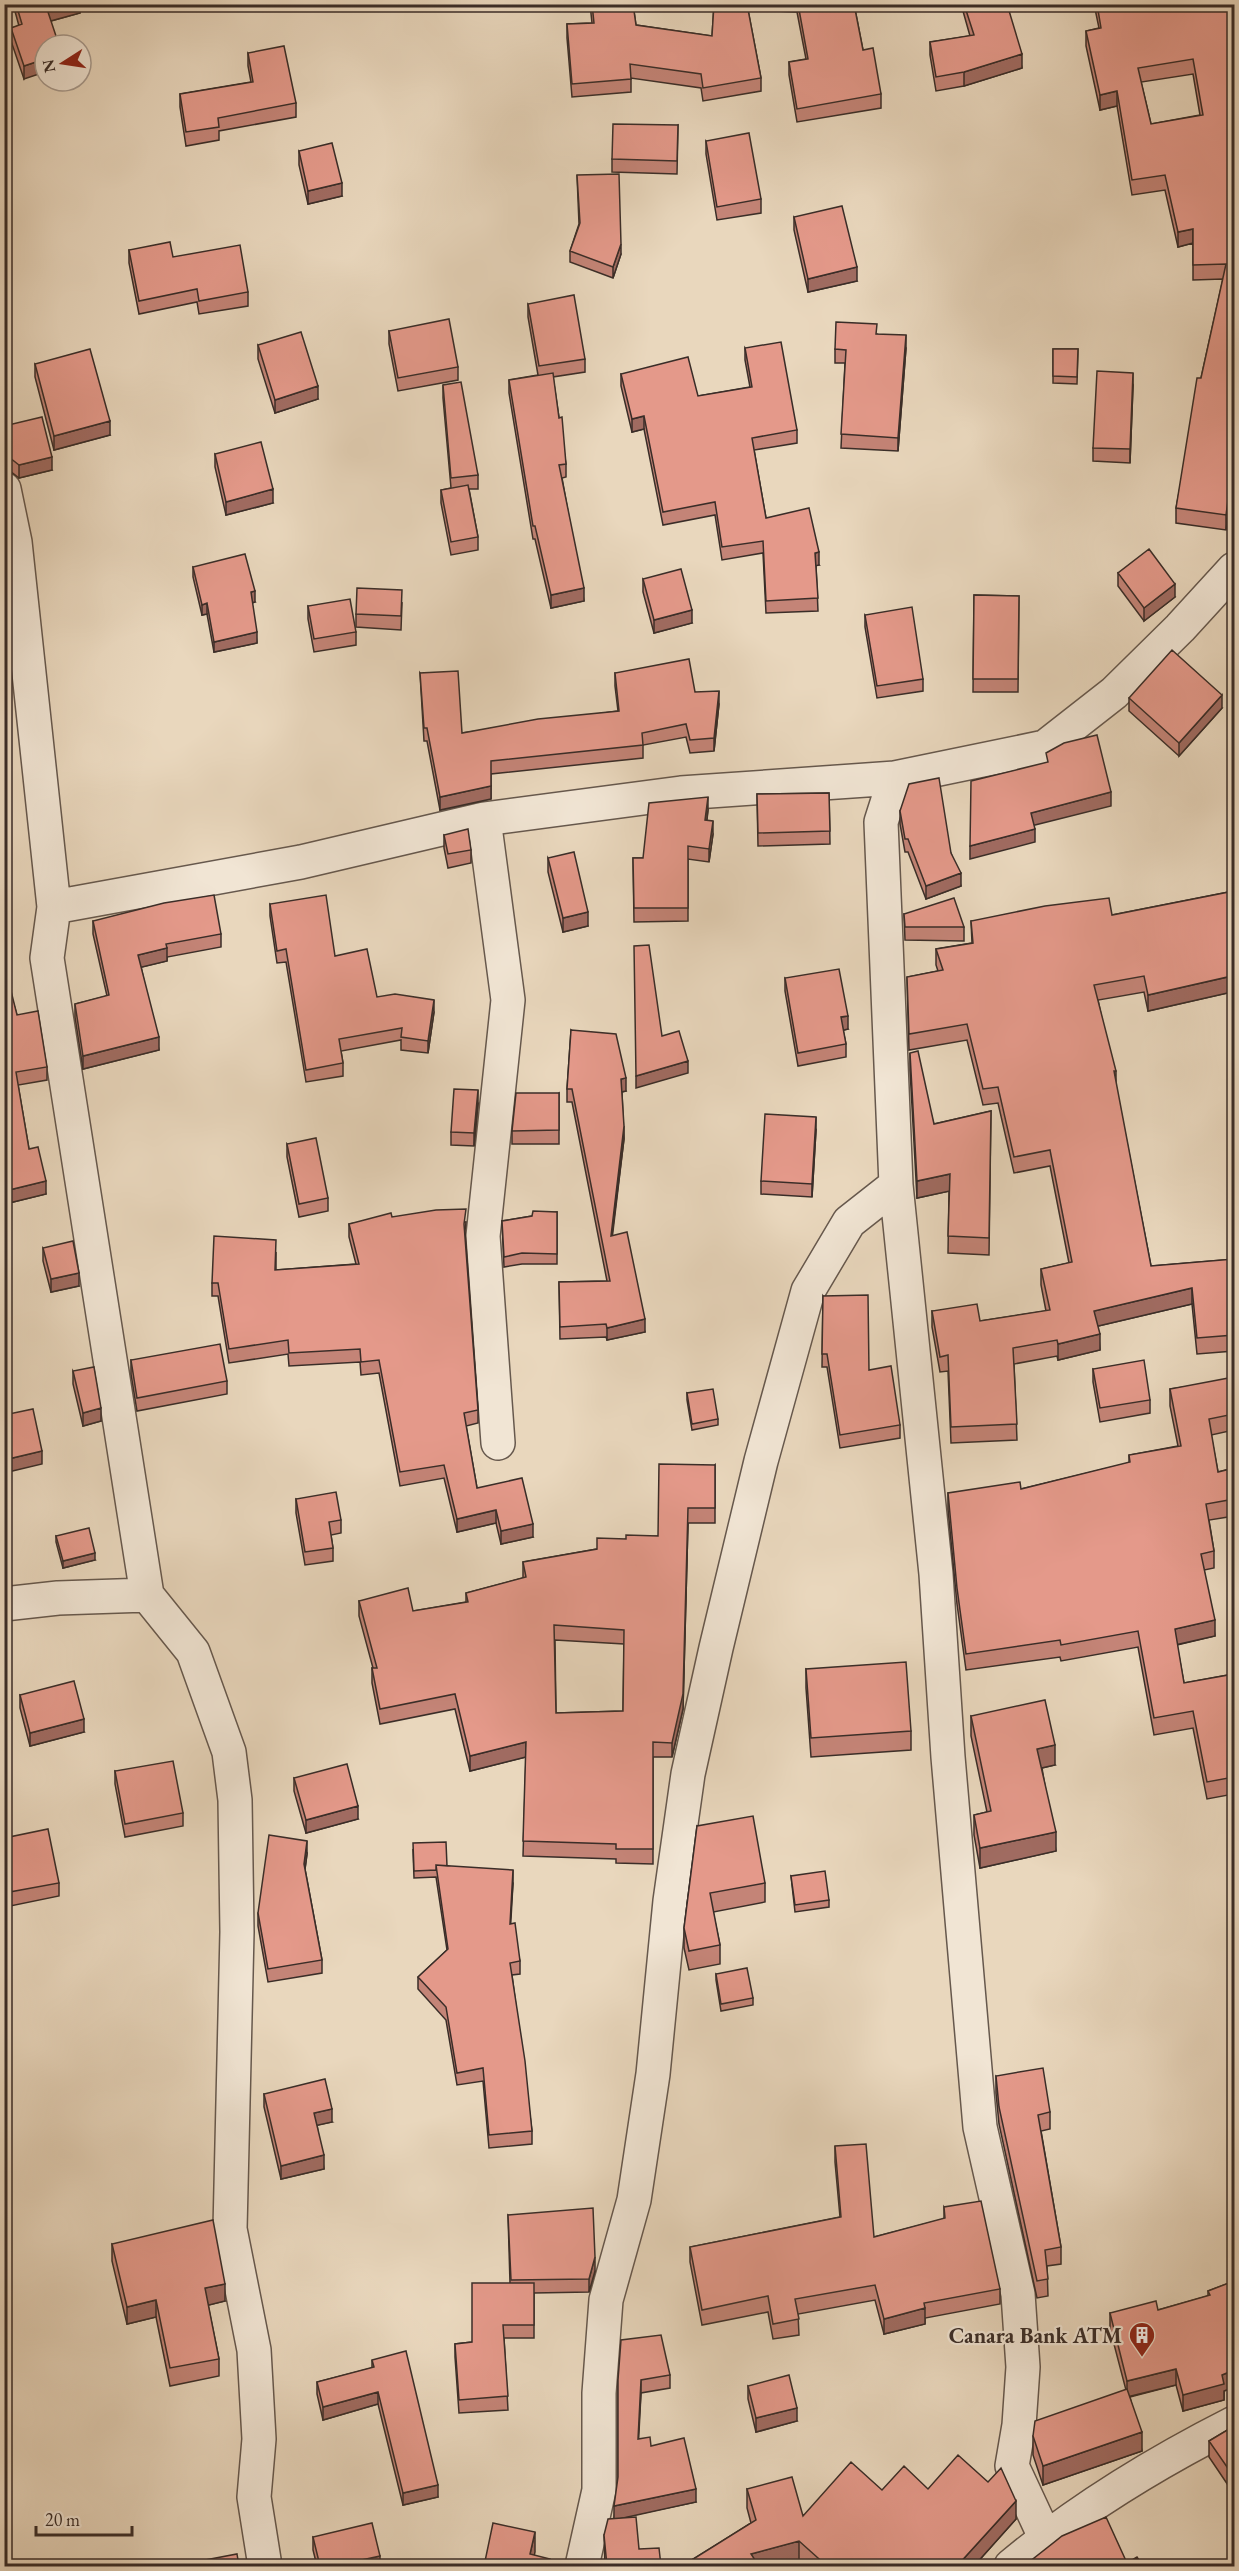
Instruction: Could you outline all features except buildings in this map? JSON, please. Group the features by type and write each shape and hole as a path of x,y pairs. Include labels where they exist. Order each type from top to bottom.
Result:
{"street":[{"path":"4,489 15,542 54,907 47,958 147,1595 193,1652 229,1752 235,1800 237,1932 230,2229 254,2350 259,2439 254,2497 265,2566"},
{"path":"54,907 301,862 484,819 681,792 896,778 1046,747 1114,693 1180,628 1234,569"},
{"path":"896,778 880,822 896,1185 936,1575 948,1757 980,2127 1018,2294 1023,2367 1019,2425 1012,2466 1046,2537"},
{"path":"484,819 508,1000 483,1236 498,1443"},
{"path":"582,2566 599,2490 599,2393 606,2300 634,2200 653,2074 670,1901 688,1774 716,1648 761,1461 808,1291 849,1222 896,1185"},
{"path":"4,1604 58,1598 147,1595"},
{"path":"1011,2566 1046,2537 1164,2458 1234,2423"}],"place":[{"name":"Canara Bank ATM","path":"1142,2358"}]}
